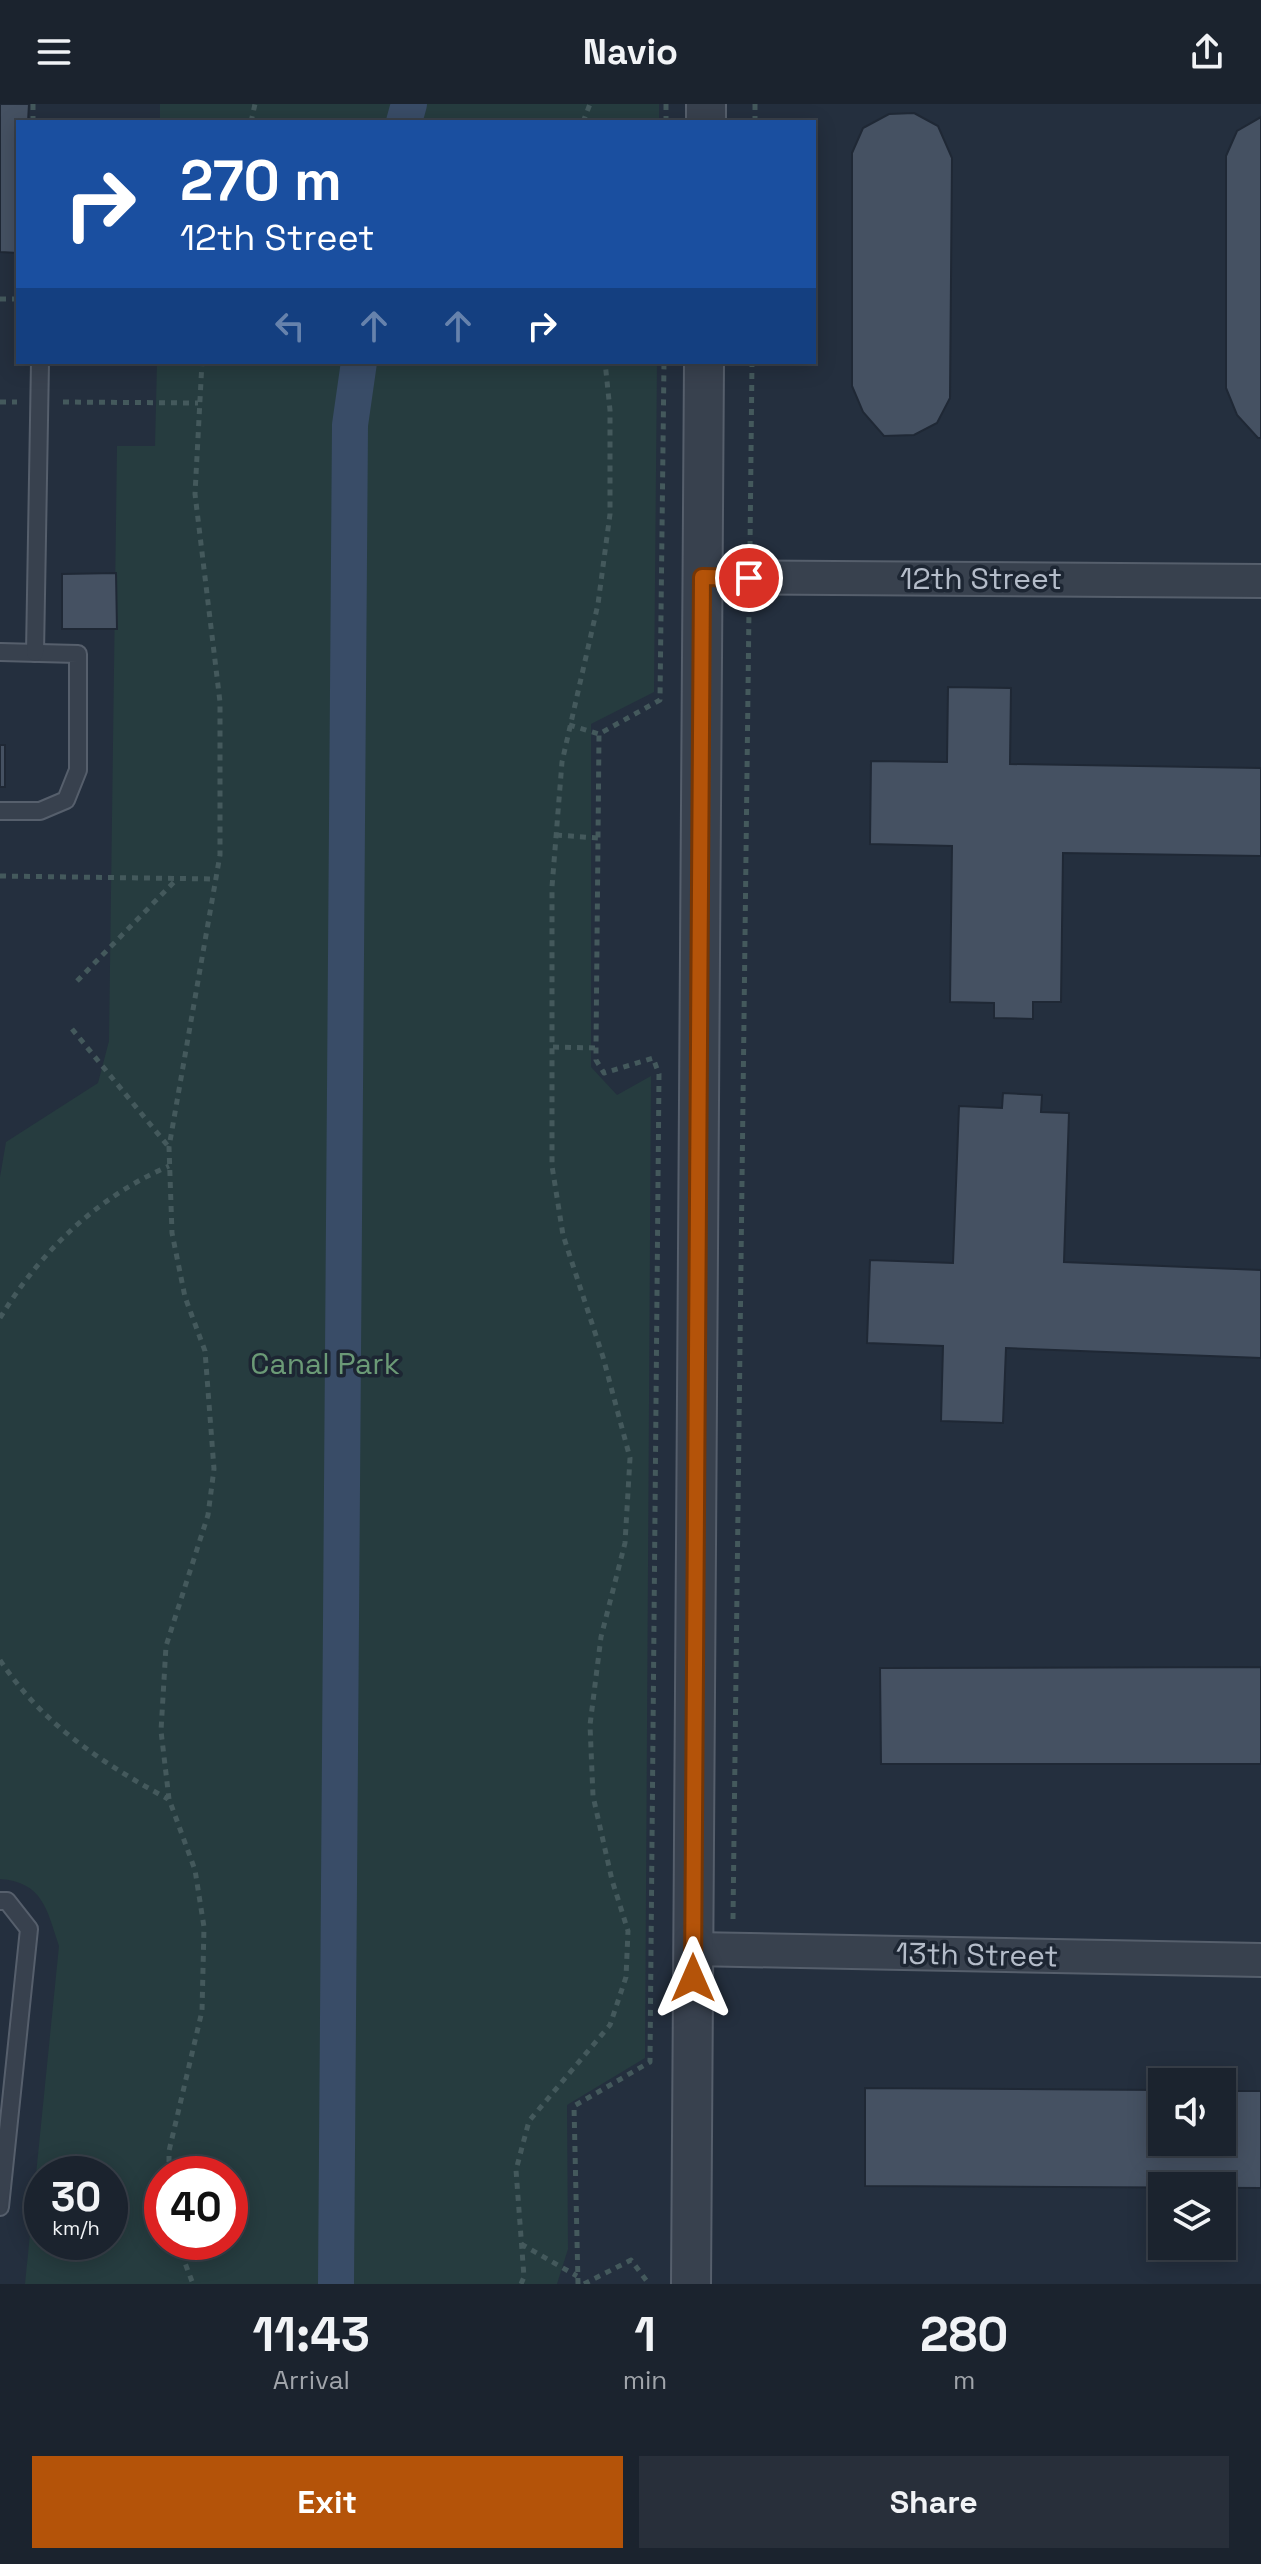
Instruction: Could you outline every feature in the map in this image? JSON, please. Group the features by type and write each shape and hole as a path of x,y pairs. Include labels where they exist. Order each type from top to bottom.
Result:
{"street":[{"path":"691,2284 704,364"},
{"name":"12th Street","path":"702,577 1261,581"},
{"name":"13th Street","path":"693,1949 1261,1960"}],"lane":[{"path":"35,653 40,364"},
{"path":"0,652 78,654 78,770 66,800 40,811 0,811"},
{"path":"0,1901 7,1901 29,1929 0,2207"}],"path":[{"path":"169,2156 202,2011 204,1927 195,1870 169,1799 161,1731 166,1646 208,1515 214,1469 205,1351 185,1297 172,1233 169,1166 169,1147 220,855 220,702 195,494 202,364"},
{"path":"521,2284 516,2170 529,2121 610,2025 626,1977 628,1931 612,1880 593,1796 590,1725 601,1637 625,1543 630,1458 603,1357 563,1235 552,1166 552,887 562,762 598,604 610,514 610,410 605,364"},
{"path":"569,725 599,734 660,700 664,364"},
{"path":"733,1950 752,364"},
{"path":"0,402 198,403"},
{"path":"578,2284 574,2106 650,2062 659,1074 653,1058 604,1073 596,1060 599,734"},
{"path":"556,835 598,838"},
{"path":"0,876 215,879"},
{"path":"77,981 177,879"},
{"path":"72,1029 169,1147"},
{"path":"553,1047 596,1048"},
{"path":"0,1318 40,1261 66,1235 119,1192 169,1166"},
{"path":"0,1660 17,1683 77,1745 169,1799"},
{"path":"520,2244 577,2276"},
{"path":"184,2260 193,2284"},
{"path":"584,2284 631,2260 649,2284"}],"green space":[{"path":"160,104 659,104 659,120 160,120"},
{"name":"Canal Park","path":"157,364 657,364 654,692 591,724 591,1067 617,1095 651,1076 645,2058 567,2105 568,2249 557,2284 25,2284 27,2260 128,2260 128,2156 38,2156 59,1946 46,1910 34,1892 14,1881 0,1879 0,1177 6,1142 98,1083 109,1041 117,446 155,446"}],"building":[{"path":"0,104 29,104 28,120 16,120 16,253 0,252"},
{"path":"914,113 938,126 952,158 950,398 937,423 914,435 884,436 863,412 852,386 852,153 863,128 889,114"},
{"path":"1261,117 1261,438 1258,438 1237,415 1226,388 1226,156 1237,131"},
{"path":"116,573 117,629 62,629 62,574"},
{"path":"948,687 1011,688 1010,764 1261,768 1261,856 1063,853 1061,1002 1033,1002 1033,1019 994,1018 994,1003 950,1002 952,846 870,844 871,761 947,762"},
{"path":"0,745 5,745 5,787 0,787"},
{"path":"1003,1093 1042,1095 1041,1112 1069,1113 1064,1262 1261,1270 1261,1358 1006,1348 1003,1423 941,1421 943,1346 867,1343 870,1260 953,1263 959,1106 1002,1108"},
{"path":"1261,1667 1261,1764 881,1764 880,1668"},
{"path":"865,2088 1148,2090 1148,2156 1236,2156 1236,2091 1261,2091 1261,2188 1236,2188 1236,2172 1148,2172 1148,2187 865,2186"}],"waterway":[{"path":"405,120 409,104"},
{"path":"336,2284 350,425 359,364"}],"route":[{"path":"693,1978 702,577 749,578"}]}
